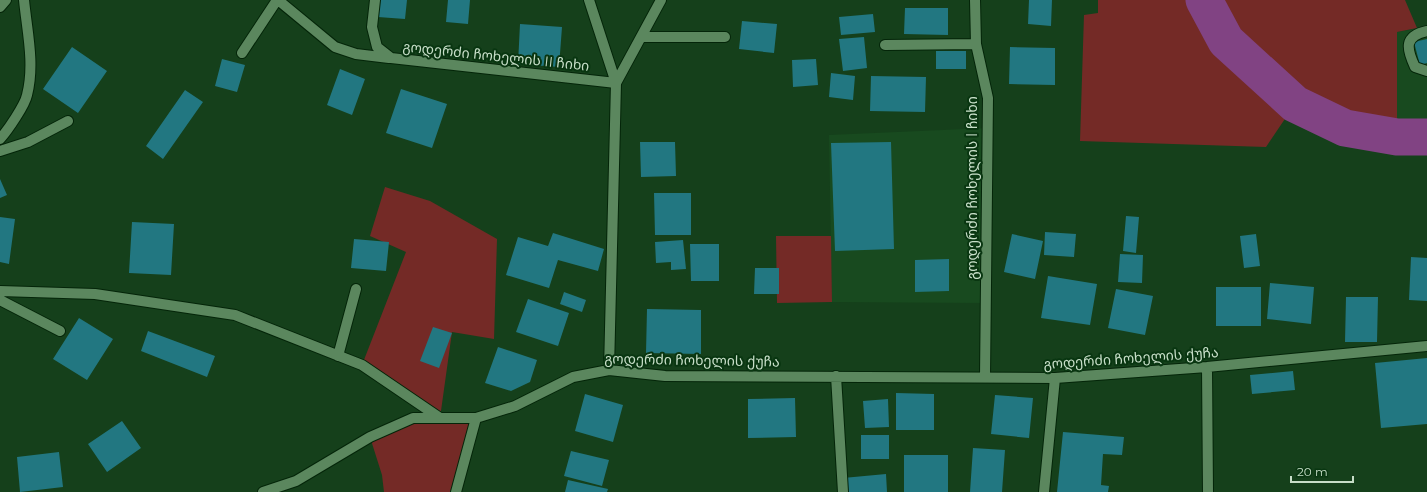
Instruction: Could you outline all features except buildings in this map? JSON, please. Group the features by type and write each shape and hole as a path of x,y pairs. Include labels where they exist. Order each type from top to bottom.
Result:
{"street":[{"path":"0,6 6,0"},
{"path":"0,139 8,130 27,96 31,67 24,0"},
{"path":"242,53 278,0 334,47 356,54 391,58"},
{"name":"გოდერძი ჩოხელის II ჩიხი","path":"376,0 372,27 377,47 391,58 616,83"},
{"name":"გოდერძი ჩოხელის II ჩიხი","path":"588,0 616,83 609,370"},
{"name":"გოდერძი ჩოხელის II ჩიხი","path":"616,83 661,0"},
{"name":"გოდერძი ჩოხელის I ჩიხი","path":"975,0 976,44 988,98 985,377"},
{"path":"1427,31 1416,33 1410,40 1408,46 1414,67 1427,71"},
{"path":"642,36 726,37"},
{"path":"885,45 976,44"},
{"path":"0,151 28,142 68,121"},
{"path":"338,356 356,289"},
{"path":"0,291 95,294 235,315 362,365 440,418"},
{"path":"0,300 60,330"},
{"name":"გოდერძი ჩოხელის ქუჩა","path":"262,492 296,481 370,437 413,418 476,418 515,406 573,377 609,370 665,376 1055,378 1207,368 1427,346"},
{"path":"1207,368 1208,492"},
{"path":"836,376 843,492"},
{"path":"1044,492 1055,378"},
{"path":"456,492 476,418"}],"shaded area":[{"path":"1098,0 1405,0 1417,28 1397,32 1397,137 1345,128 1295,104 1266,147 1080,141 1084,15 1098,13"},
{"path":"1427,27 1427,137 1397,137 1397,32"},
{"path":"988,128 986,303 832,302 829,135"},
{"path":"385,187 430,201 497,239 494,339 452,332 440,418 476,418 456,492 384,492 382,475 370,437 413,418 439,418 362,365 406,252 370,236"},
{"path":"776,236 831,236 832,302 777,303"}],"waterway":[{"path":"1204,0 1226,41 1295,104 1345,128 1397,137 1427,137"}]}
